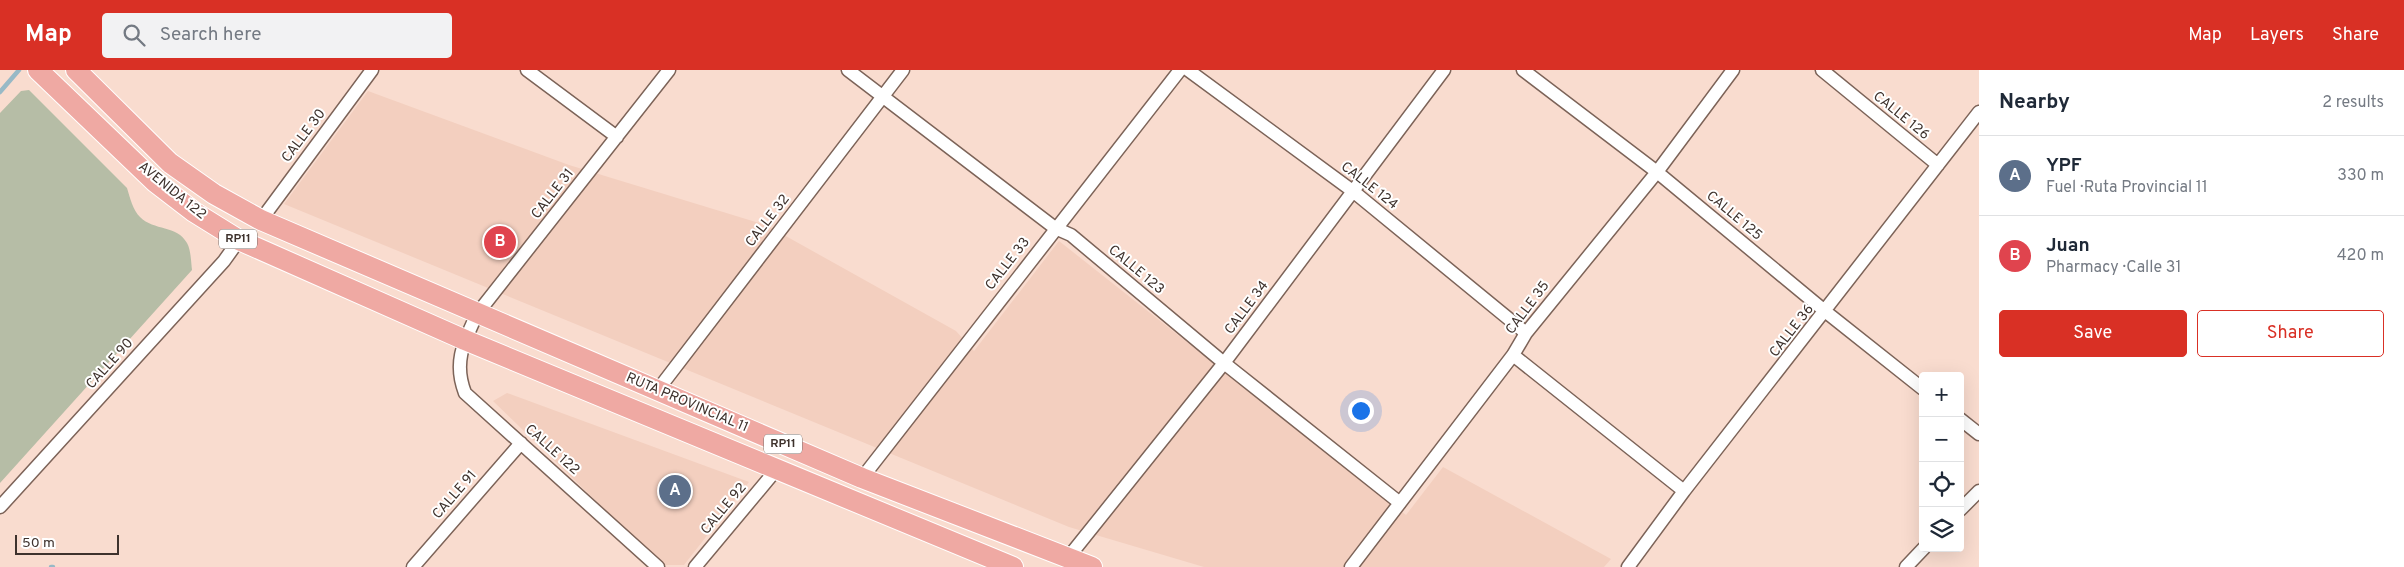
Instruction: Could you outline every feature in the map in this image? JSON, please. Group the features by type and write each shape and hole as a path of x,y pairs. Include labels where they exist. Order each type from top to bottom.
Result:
{"main road":[{"name":"AVENIDA 122","path":"76,70 170,163 214,194 260,220 477,314"},
{"name":"AVENIDA 122","path":"44,75 155,182 194,212 239,240 465,340"},
{"name":"RUTA PROVINCIAL 11","path":"477,314 862,478 1092,567"},
{"name":"RUTA PROVINCIAL 11","path":"465,340 776,470 984,562 1013,567"}],"street":[{"name":"CALLE 30","path":"260,220 372,70"},
{"path":"527,70 617,137"},
{"name":"CALLE 31","path":"465,340 477,314 669,70"},
{"name":"CALLE 123","path":"848,70 1055,228 1071,235 1224,363 1400,503"},
{"name":"CALLE 32","path":"657,391 904,70"},
{"name":"CALLE 33","path":"862,478 1180,70"},
{"name":"CALLE 124","path":"1188,70 1354,192 1526,333"},
{"name":"CALLE 34","path":"1068,559 1224,363 1444,70"},
{"name":"CALLE 125","path":"1523,70 1657,172 1826,312 1919,386"},
{"name":"CALLE 35","path":"1351,567 1513,355 1526,333 1657,172 1733,70"},
{"name":"CALLE 126","path":"1822,70 1938,165"},
{"name":"CALLE 36","path":"1628,567 1684,491 1826,312 1979,112"},
{"name":"CALLE 90","path":"0,507 224,261 239,240"},
{"name":"CALLE 122","path":"465,340 458,370 465,393 658,567"},
{"path":"1513,355 1684,491"},
{"path":"1964,422 1979,434"},
{"name":"CALLE 91","path":"413,567 521,442"},
{"name":"CALLE 92","path":"695,567 776,470"},
{"path":"1963,507 1979,491"},
{"path":"1906,567 1920,552"}],"shaded area":[{"path":"368,91 569,165 766,225 956,331 974,351 1059,241 1406,515 1443,467 1611,559 1604,567 1204,567 1069,527 284,204"},
{"path":"507,393 749,482 684,565 662,565 493,401"}],"green space":[{"path":"29,90 127,188 140,217 183,237 191,256 192,270 0,483 0,113 21,91"}],"waterway":[{"path":"0,92 19,70"}],"place":[{"name":"Juan","path":"500,242"},
{"name":"YPF","path":"675,491"}]}
